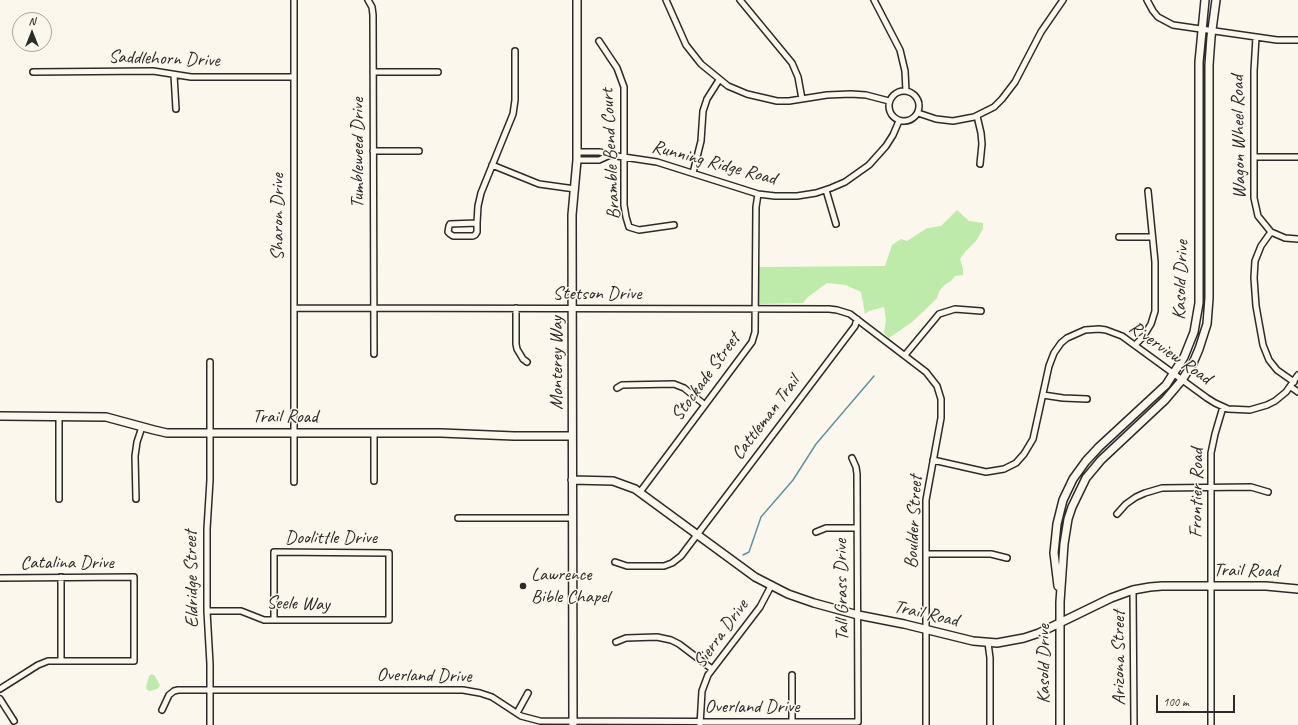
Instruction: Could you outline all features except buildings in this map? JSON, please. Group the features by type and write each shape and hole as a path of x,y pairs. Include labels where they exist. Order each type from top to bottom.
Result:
{"street":[{"name":"Sharon Drive","path":"294,0 294,482"},
{"name":"Tumbleweed Drive","path":"368,0 372,7 373,15 374,354"},
{"path":"666,0 686,45 701,64 728,86 747,94 777,101 827,95 851,94 866,95 889,101"},
{"path":"740,0 792,63 798,77 802,99"},
{"path":"874,0 900,50 905,70 906,91"},
{"path":"918,113 936,119 963,120 977,116 994,107 1010,91 1041,32 1063,0"},
{"path":"1147,0 1153,11 1166,22 1179,27 1211,30 1277,40 1298,40"},
{"name":"Kasold Drive","path":"1060,602 1054,543 1057,524 1067,491 1079,470 1094,452 1166,385 1184,358 1192,341 1199,304 1199,73 1202,29 1206,0"},
{"name":"Kasold Drive","path":"1060,725 1060,602 1067,526 1072,507 1080,488 1091,471 1165,400 1182,380 1193,364 1204,335 1209,310 1209,64 1211,30 1216,0"},
{"name":"Monterey Way","path":"573,723 572,215 577,160 576,1"},
{"name":"Wagon Wheel Road","path":"1256,37 1254,71 1254,198 1256,210 1262,222 1271,232"},
{"name":"Bramble Bend Court","path":"599,41 617,68 624,87 624,205 629,227 639,230 674,225"},
{"path":"477,223 450,224 448,226 448,232 453,236 473,236 477,232 478,206 481,193 512,114 515,100 515,50"},
{"name":"Saddlehorn Drive","path":"33,72 153,71 191,77 293,77"},
{"path":"373,72 438,72"},
{"path":"174,75 176,109"},
{"path":"693,173 701,141 703,111 707,100 719,80"},
{"path":"906,91 915,95 919,104 918,113 912,120 903,122 891,115 888,106 889,101 896,93 906,91"},
{"path":"977,116 982,144 980,164"},
{"name":"Running Ridge Road","path":"577,152 600,152 610,155 657,162 758,194 797,196 826,190 845,182 869,165 886,146 899,121"},
{"path":"373,151 419,151"},
{"name":"Running Ridge Road","path":"577,160 599,160 610,155"},
{"path":"1254,157 1298,157"},
{"path":"492,165 539,184 575,189"},
{"path":"826,190 836,224"},
{"path":"1135,345 1143,337 1151,324 1155,311 1155,262 1148,191"},
{"name":"Stockade Street","path":"640,492 752,342 755,332 756,207 758,194"},
{"path":"1298,239 1285,238 1271,232 1261,246 1255,261 1254,278 1263,345 1269,360 1298,392"},
{"path":"1119,236 1152,237"},
{"name":"Stetson Drive","path":"294,308 829,309 845,312 857,319 890,344"},
{"path":"516,308 517,349 523,359 527,362"},
{"path":"905,355 939,314 944,311 955,309 981,311"},
{"name":"Cattleman Trail","path":"615,562 627,566 667,565 681,556 851,332 857,319"},
{"name":"Riverview Road","path":"933,460 986,472 1003,469 1014,464 1024,454 1033,439 1049,366 1054,353 1061,343 1073,334 1091,329 1106,330 1122,336 1211,401 1223,407 1242,410 1258,408 1275,401 1298,377"},
{"name":"Boulder Street","path":"890,344 932,378 940,393 942,404 941,418 926,500 926,725"},
{"name":"Eldridge Street","path":"210,362 210,480 207,512 207,612 210,725"},
{"path":"616,388 622,385 674,384 684,388 705,405"},
{"path":"1043,395 1087,399"},
{"name":"Frontier Road","path":"1211,725 1212,443 1223,407"},
{"name":"Trail Road","path":"0,416 106,417 167,433 441,433 514,436 572,436"},
{"path":"59,416 59,499"},
{"path":"136,499 136,448 142,427"},
{"path":"374,433 374,481"},
{"name":"Tall Grass Drive","path":"852,458 857,474 856,528 858,722"},
{"name":"Trail Road","path":"572,480 614,481 627,485 640,492 755,577 798,598 858,615 973,641 988,643 1024,638 1060,623 1111,598 1133,590 1162,586 1266,586 1298,589"},
{"path":"1117,514 1126,504 1136,497 1153,490 1170,487 1251,487 1268,492"},
{"path":"458,518 572,518"},
{"path":"816,532 826,528 856,528"},
{"name":"Doolittle Drive","path":"274,620 274,552 388,553 389,620"},
{"path":"926,554 990,554 1007,558"},
{"path":"0,689 42,663 61,661 61,577"},
{"name":"Catalina Drive","path":"0,578 134,577 134,661 61,661"},
{"name":"Sierra Drive","path":"700,723 700,699 704,682 712,669 760,607 771,586"},
{"name":"Arizona Street","path":"1133,590 1134,725"},
{"name":"Seele Way","path":"207,612 241,612 264,620 389,620"},
{"path":"616,642 626,638 657,637 671,640 679,644 712,669"},
{"path":"988,643 990,658 990,725"},
{"path":"792,675 792,722"},
{"name":"Overland Drive","path":"162,710 169,695 174,691 463,690 480,692 492,697 526,718 540,721 573,723 858,722"},
{"path":"517,713 528,693"},
{"path":"0,699 14,721"}],"green space":[{"path":"957,210 969,221 983,223 983,229 976,241 960,259 963,275 955,276 951,281 943,286 937,298 924,311 912,322 889,338 884,333 886,320 884,307 869,311 865,314 861,292 846,285 827,283 808,297 803,303 759,304 758,267 885,266 892,245 901,239 907,241 927,228 941,226"},
{"path":"152,674 155,676 160,685 157,689 150,691 147,690 146,687 149,676"}],"waterway":[{"path":"743,555 749,552 761,517 793,480 816,444 874,376"}],"place":[{"name":"Lawrence Bible Chapel","path":"523,586"}]}
